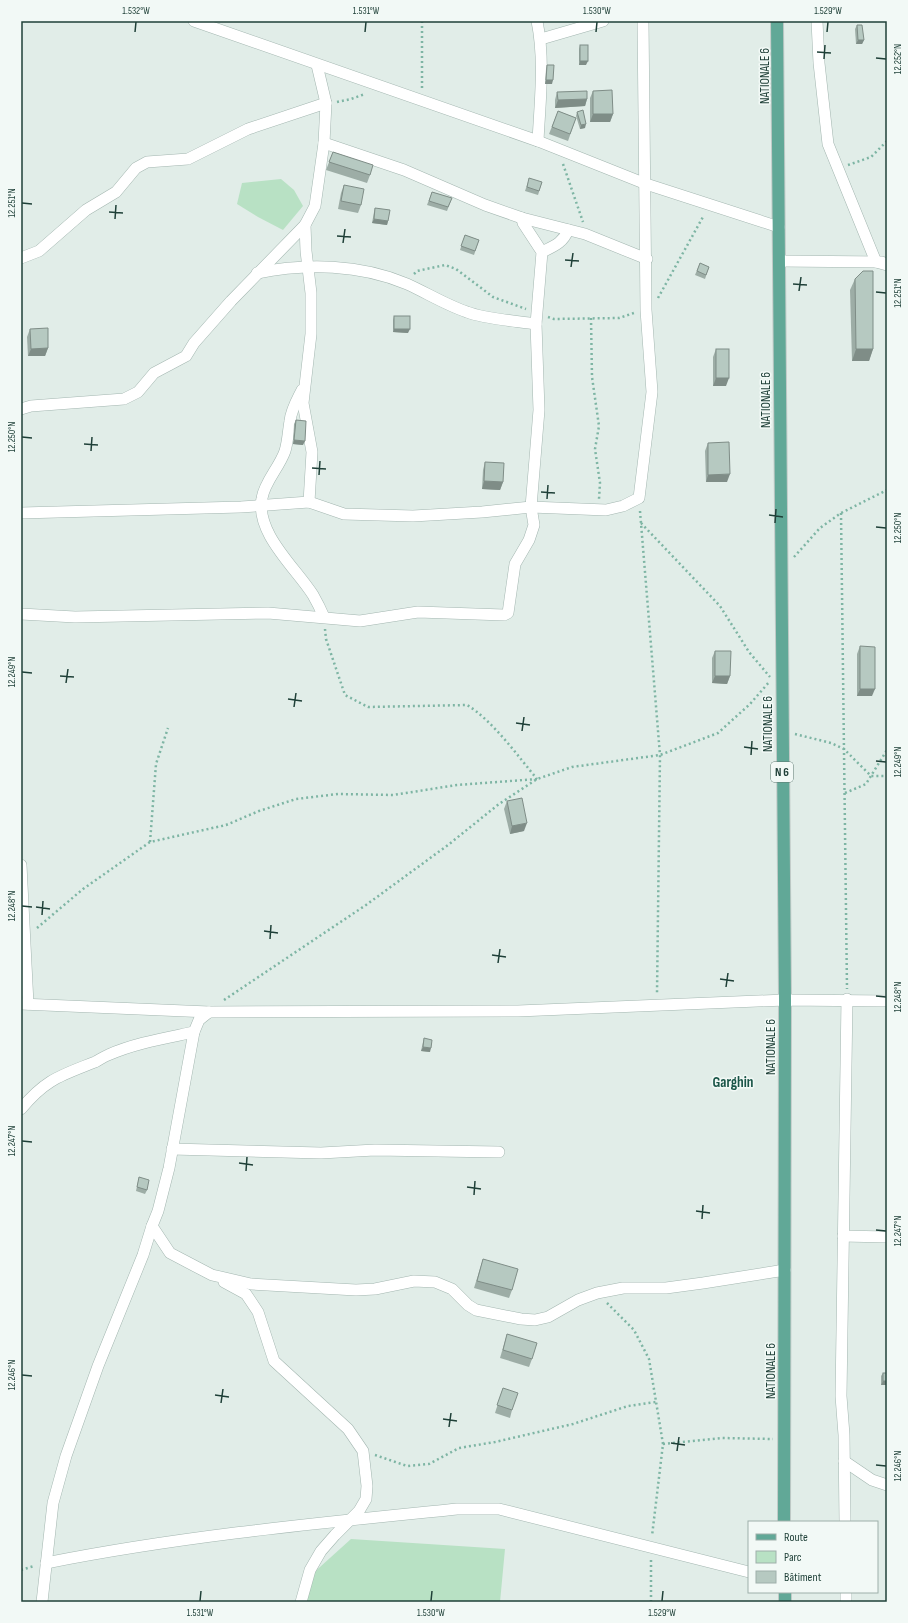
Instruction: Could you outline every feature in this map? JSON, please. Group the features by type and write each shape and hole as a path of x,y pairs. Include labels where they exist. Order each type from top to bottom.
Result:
{"main road":[{"name":"NATIONALE 6","path":"777,21 784,1000 784,1521"}],"street":[{"path":"194,21 225,27 317,65 538,141 646,184 710,206 779,227"},
{"path":"537,21 541,39 542,63 538,141"},
{"path":"541,39 603,21"},
{"path":"21,513 76,510 191,509 309,502 344,514 412,516 482,512 531,507 606,510 623,506 639,498 652,392 646,310 647,259 643,21"},
{"path":"817,21 819,64 828,144 836,167 881,262"},
{"path":"21,409 31,406 124,399 138,392 154,373 186,356 194,343 257,273 305,226 315,206 324,143 326,103 317,65"},
{"path":"21,258 39,251 86,210 116,192 136,168 147,162 188,159 248,129 326,103"},
{"path":"324,143 404,170 484,205 522,218 585,234 647,259"},
{"path":"21,614 75,617 268,613 360,621 418,612 504,615 510,608 515,564 533,531 534,517 531,507 539,410 536,324 542,252 523,223 522,218"},
{"path":"305,226 306,251 311,293 310,334 303,403 312,452 309,502"},
{"path":"542,252 558,244 565,237 568,230"},
{"path":"779,261 881,262 887,265"},
{"path":"257,273 278,269 309,267 360,270 405,283 468,313 536,324"},
{"path":"304,387 293,409 285,451 280,464 266,486 262,497 261,506 265,524 276,545 290,566 313,595 324,617"},
{"path":"21,865 25,938 25,1004 209,1012 518,1011 784,1000 847,999 887,1001"},
{"path":"845,1521 844,1461 840,1396 847,999"},
{"path":"42,1602 53,1503 66,1456 98,1366 143,1255 158,1211 169,1168 194,1032 199,1020 209,1012"},
{"path":"21,1109 35,1092 54,1079 75,1068 96,1062 107,1055 124,1049 194,1032"},
{"path":"172,1149 321,1153 375,1150 499,1152"},
{"path":"152,1226 170,1253 246,1294 258,1312 274,1361 348,1429 363,1451 368,1486 366,1499 359,1511 321,1551 310,1570 300,1602"},
{"path":"843,1236 887,1237"},
{"path":"212,1275 251,1284 356,1290 375,1289 414,1281 435,1282 452,1289 468,1305 476,1310 528,1319 548,1318 578,1300 597,1293 623,1288 666,1288 785,1270"},
{"path":"844,1461 872,1480 887,1485"},
{"path":"46,1563 130,1547 349,1520 457,1509 499,1509 748,1572"}],"path":[{"path":"422,21 422,102"},
{"path":"326,103 351,99 381,87"},
{"path":"836,167 855,164 871,157 887,141"},
{"path":"558,150 583,223 585,234"},
{"path":"668,279 697,226 710,206"},
{"path":"592,318 592,377 599,426 595,449 600,483 596,509"},
{"path":"780,573 820,528 841,513 887,490"},
{"path":"639,498 660,755 657,1006"},
{"path":"841,513 847,999"},
{"path":"641,523 720,606 749,652 772,679"},
{"path":"324,617 326,639 345,695 368,707 467,705 475,710 509,745 538,779"},
{"path":"209,1012 229,996 366,905 448,845 499,804 538,779 572,767 660,755 718,733 750,704 781,668"},
{"path":"150,842 156,764 168,728"},
{"path":"781,730 832,742 844,749 871,776 887,776"},
{"path":"845,793 866,784 887,750"},
{"path":"25,938 83,889 150,842 226,824 296,799 338,794 393,795 457,785 538,779"},
{"path":"597,1293 634,1330 649,1359 663,1444 651,1547 651,1602"},
{"path":"363,1451 407,1466 429,1464 459,1448 495,1442 573,1424 628,1406 656,1402"},
{"path":"663,1444 722,1438 784,1439"}],"green space":[{"path":"281,179 294,190 303,206 283,230 237,204 242,183"},
{"path":"351,1539 505,1549 500,1602 306,1602 310,1576"}],"building":[{"path":"857,25 862,25 864,40 858,40"},
{"path":"580,45 588,45 588,61 580,61"},
{"path":"547,65 554,65 553,80 546,80"},
{"path":"612,90 613,114 593,114 593,91"},
{"path":"587,91 587,99 558,100 557,92"},
{"path":"583,110 586,124 581,125 577,112"},
{"path":"558,111 576,118 570,134 552,127"},
{"path":"333,152 373,165 370,175 329,162"},
{"path":"529,178 542,182 539,191 527,187"},
{"path":"344,185 364,189 361,205 341,201"},
{"path":"432,192 452,198 448,207 429,201"},
{"path":"375,208 390,210 388,221 374,219"},
{"path":"465,235 479,240 475,251 461,246"},
{"path":"700,263 709,267 706,275 697,271"},
{"path":"863,271 873,271 873,349 856,349 855,279"},
{"path":"394,316 410,316 410,329 394,329"},
{"path":"48,328 48,348 31,349 30,329"},
{"path":"716,349 729,349 729,378 716,378"},
{"path":"296,420 306,421 305,441 294,440"},
{"path":"729,442 730,474 708,475 708,443"},
{"path":"485,462 504,463 503,482 484,481"},
{"path":"860,646 875,647 875,689 860,689"},
{"path":"715,651 731,651 730,676 715,676"},
{"path":"522,798 527,823 512,826 507,801"},
{"path":"424,1038 432,1040 431,1048 423,1047"},
{"path":"139,1177 149,1180 147,1190 137,1187"},
{"path":"483,1259 518,1269 512,1290 477,1281"},
{"path":"507,1334 537,1343 532,1359 503,1350"},
{"path":"883,1373 887,1373 887,1381 883,1381"},
{"path":"503,1388 518,1393 512,1410 497,1405"}],"district":[{"name":"Garghin","path":"733,1082"}]}
